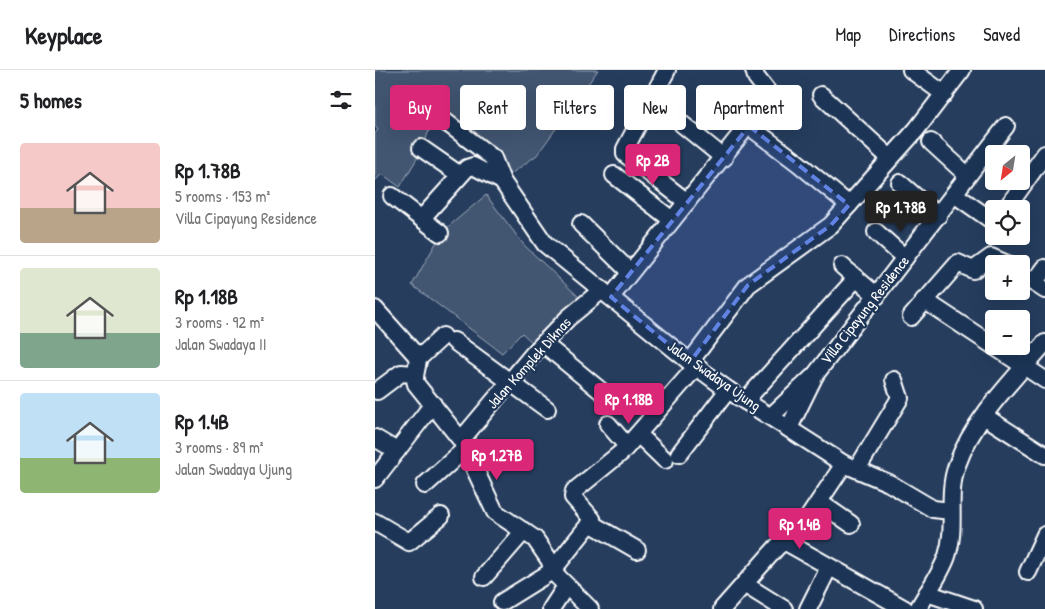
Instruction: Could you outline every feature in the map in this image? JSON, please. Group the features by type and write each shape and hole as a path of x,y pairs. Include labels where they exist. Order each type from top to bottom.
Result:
{"street":[{"path":"667,70 625,149 625,154 687,202"},
{"name":"Jalan Komplek Diknas","path":"753,70 762,85"},
{"path":"911,70 945,94"},
{"path":"502,602 552,571 590,523 592,519 573,494 633,440 693,364 748,285 831,225 916,130 962,70"},
{"path":"821,95 890,158"},
{"name":"Jalan Swadaya Ujung","path":"450,125 493,158 502,181 545,244 693,364 728,390 851,467 897,487 933,509 951,511"},
{"name":"Villa Cipayung Residence","path":"789,428 792,407 1006,126"},
{"path":"686,127 724,158"},
{"name":"Jalan Komplek Diknas","path":"425,486 463,444 511,382 568,318 606,293 630,272 746,130"},
{"path":"754,130 799,163 849,205"},
{"path":"931,142 967,175"},
{"path":"421,148 460,175"},
{"path":"1012,200 1045,154"},
{"path":"421,218 460,175 473,166 502,181"},
{"path":"614,175 672,220"},
{"path":"901,183 937,216"},
{"path":"954,194 985,216"},
{"path":"392,196 440,233"},
{"path":"581,224 630,272"},
{"path":"876,232 905,258"},
{"path":"911,317 958,263 973,270 985,261"},
{"path":"842,266 877,296"},
{"path":"1034,282 1045,268"},
{"path":"745,401 851,284"},
{"path":"924,300 1045,380"},
{"path":"375,309 416,367 416,384 463,444 495,512 524,531 542,548 550,561 552,571 590,609"},
{"path":"377,391 401,373 416,367 449,338 547,409"},
{"path":"918,609 947,555 951,490 957,466 967,443 984,416 1045,342"},
{"path":"544,344 601,391"},
{"path":"722,609 785,541 802,527 819,502 851,467 900,398 894,380"},
{"path":"608,424 633,440 672,457 728,390"},
{"path":"375,479 433,404"},
{"name":"Villa Cipayung Residence","path":"771,416 792,407"},
{"path":"984,416 1045,455"},
{"path":"375,438 397,451"},
{"path":"819,502 851,524"},
{"path":"375,522 409,542 441,516"},
{"path":"590,523 637,550"},
{"path":"484,577 524,531"},
{"path":"1028,572 1045,535"},
{"path":"785,541 905,609"},
{"path":"808,609 829,566"},
{"path":"744,584 784,609"},
{"path":"551,609 566,586"},
{"path":"927,592 968,608"}],"highlighted area":[{"path":"749,126 849,205 831,225 748,285 690,362 611,297"}],"shaded area":[{"path":"375,70 598,70 587,85 536,85 536,130 555,130 537,155 501,181 476,153 439,130 450,130 450,85 390,85 390,130 429,130 422,150 400,187 382,174 375,181 375,133 378,130 375,126"},
{"path":"486,195 524,245 581,299 536,346 522,333 502,353 412,285 443,231"}]}
